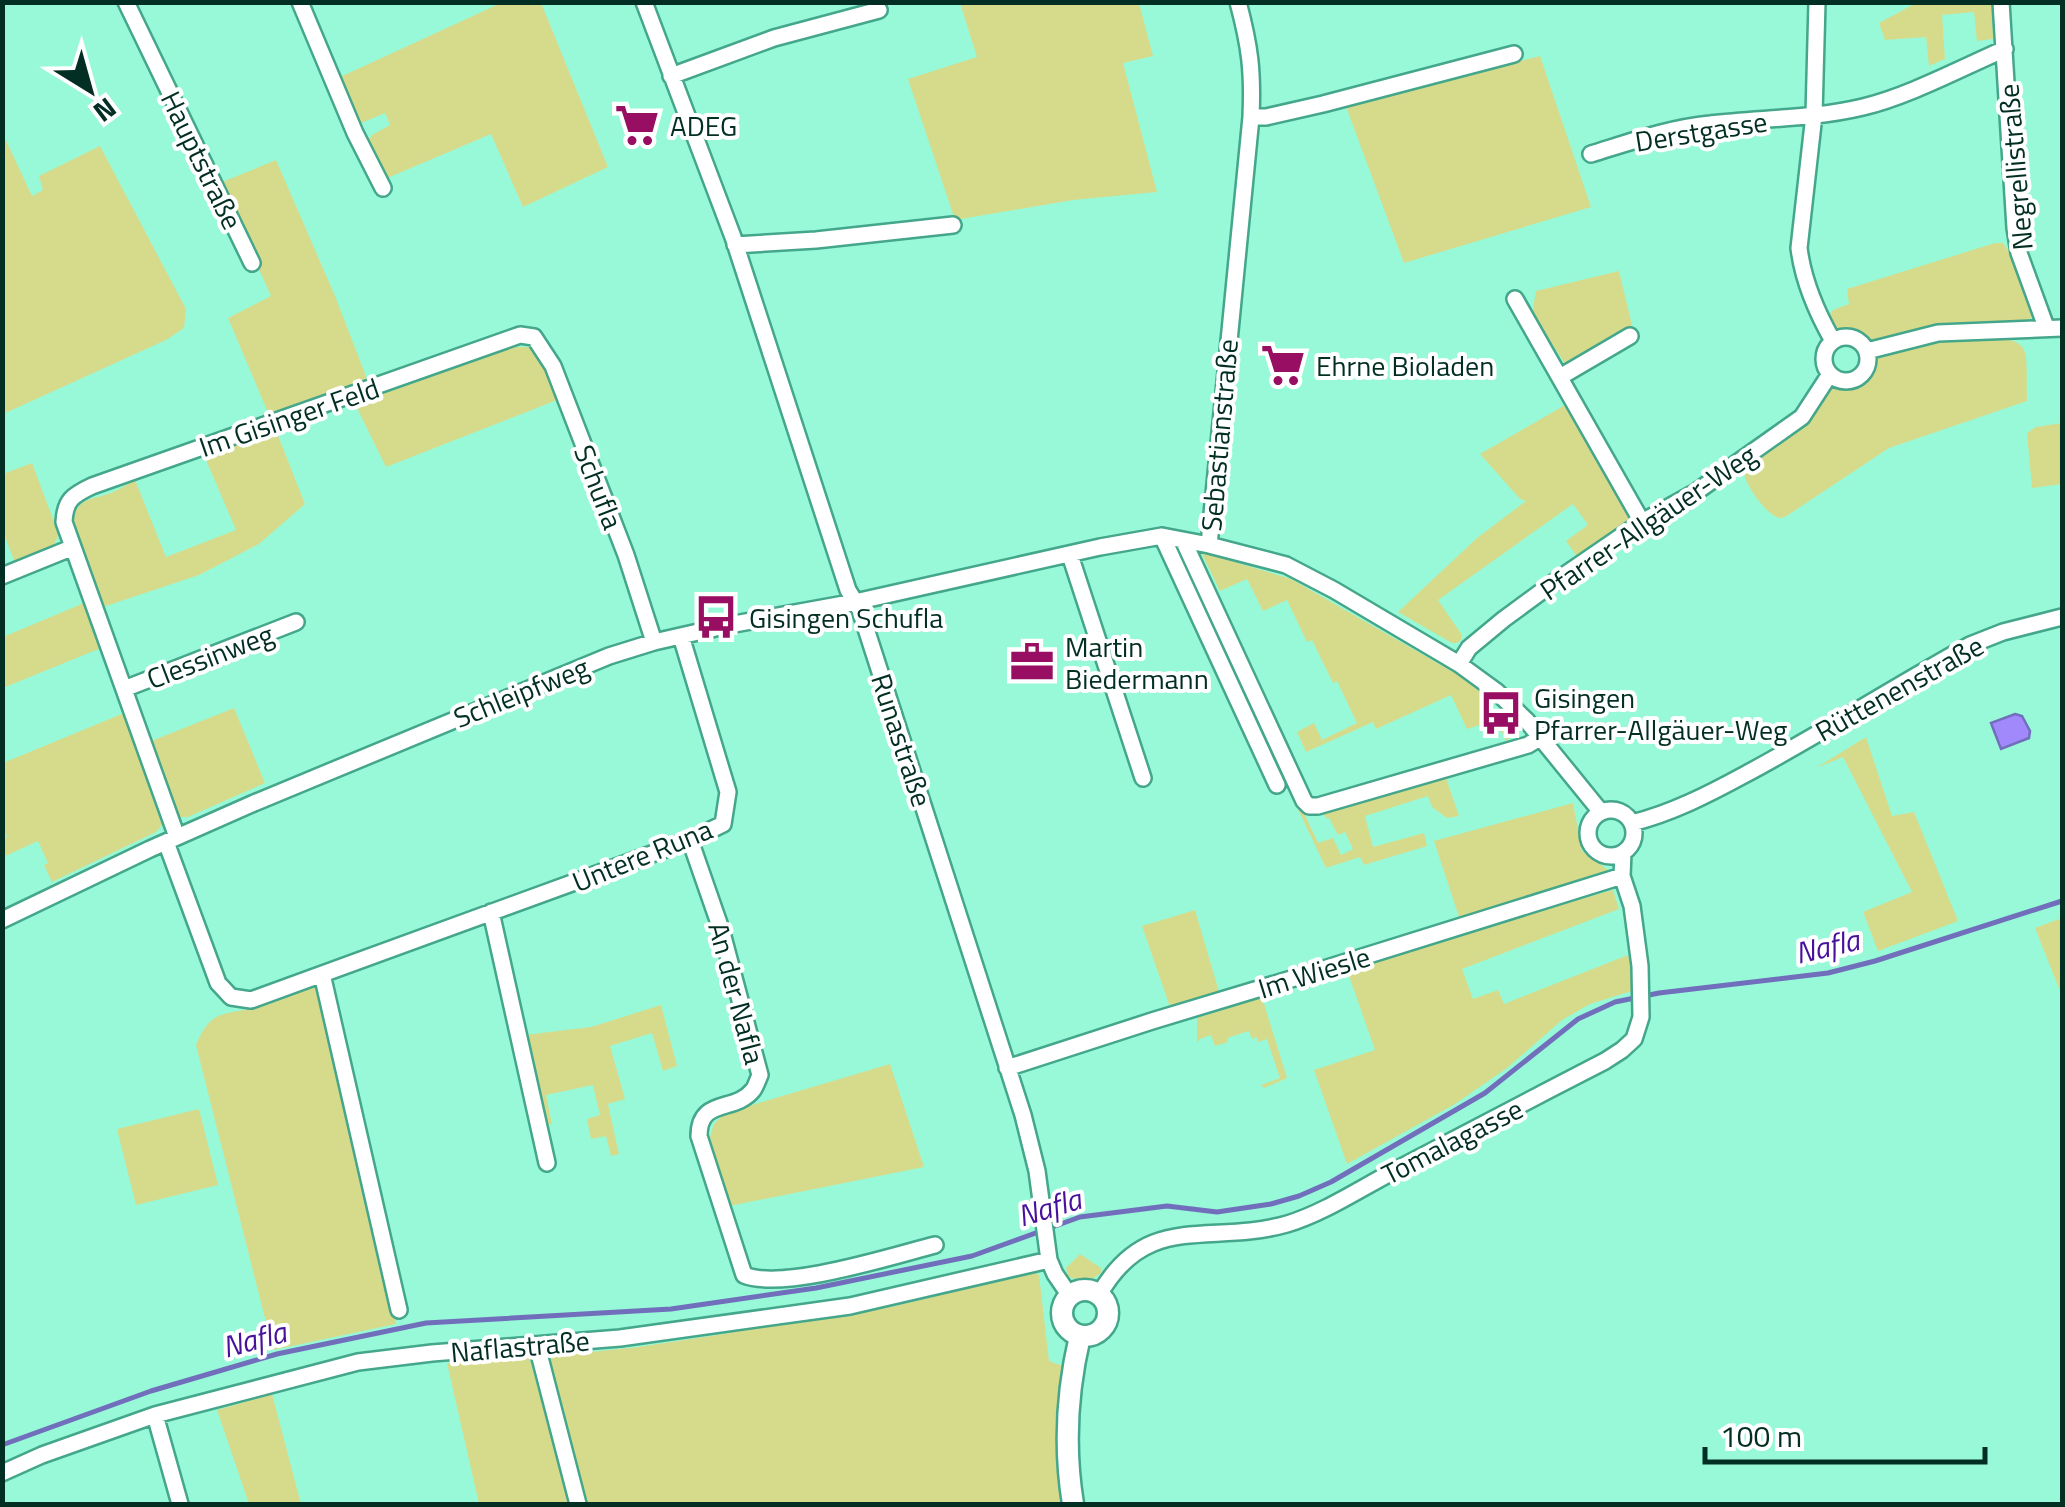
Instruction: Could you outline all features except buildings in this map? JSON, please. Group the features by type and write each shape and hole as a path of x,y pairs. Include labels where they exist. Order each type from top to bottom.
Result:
{"street":[{"name":"Hauptstraße","path":"126,2 252,263"},
{"path":"300,2 383,188"},
{"name":"Runastraße","path":"644,2 735,244 848,590 860,610 929,820 1023,1115 1037,1170 1049,1260 1070,1296 1062,1316 1068,1329 1080,1336 1095,1334 1106,1323 1107,1308 1099,1295"},
{"name":"Sebastianstraße","path":"1238,2 1253,73 1251,117 1209,545 1286,565 1459,664 1496,691 1541,737 1601,812"},
{"name":"Derstgasse","path":"1817,2 1814,115 1799,248 1814,302 1833,341"},
{"name":"Negrellistraße","path":"1867,351 1938,333 2054,327 2019,253 2015,228 2002,2"},
{"path":"671,76 774,38 879,10"},
{"name":"Derstgasse","path":"1591,154 1660,132 1865,107 2005,49"},
{"path":"1251,117 1324,104 1514,54"},
{"path":"735,244 953,224"},
{"path":"1515,299 1642,522"},
{"name":"Im Gisinger Feld","path":"64,522 65,507 92,486 520,336 534,337"},
{"path":"1560,376 1630,336"},
{"name":"Schufla","path":"534,337 553,366 626,555 654,642"},
{"path":"1841,338 1853,338 1867,351 1868,366 1858,378 1843,381 1830,374 1824,360 1833,341 1841,338"},
{"name":"Pfarrer-Allgäuer-Weg","path":"1459,664 1469,648 1504,619 1642,522 1696,492 1802,416 1830,374"},
{"name":"Clessinweg","path":"64,522 124,690 171,840"},
{"path":"1162,536 1277,785"},
{"name":"Schleipfweg","path":"2,920 171,840 472,712 609,656 654,642 1162,536 1209,545"},
{"name":"Sebastianstraße","path":"1184,542 1309,806 1528,745 1541,737"},
{"path":"2,576 72,548"},
{"path":"1070,555 1143,778"},
{"name":"Rüttenenstraße","path":"1632,822 1699,798 1774,759 1970,645 2062,617"},
{"name":"Clessinweg","path":"124,690 296,622"},
{"name":"Untere Runa","path":"171,840 218,982 231,998 251,1000 690,840 722,824 728,792 680,636"},
{"path":"1601,812 1622,812 1632,822 1632,843 1623,853 1602,854 1591,844 1588,830 1601,812"},
{"name":"An der Nafla","path":"690,840 721,929 760,1074 754,1090 707,1112 699,1124 699,1136 744,1274 771,1280 820,1273 935,1246"},
{"name":"Tomalagasse","path":"1099,1295 1126,1258 1152,1242 1176,1236 1234,1234 1293,1222 1605,1061 1634,1038 1641,1008 1641,975 1632,906 1622,876 1623,853"},
{"name":"Im Wiesle","path":"1007,1068 1622,876"},
{"path":"491,912 546,1163"},
{"path":"322,974 399,1310"},
{"name":"Naflastraße","path":"2,1473 42,1454 155,1415 358,1362 620,1338 850,1306 1049,1260"},
{"path":"1070,1296 1084,1290 1099,1295"},
{"name":"Runastraße","path":"1073,1504 1068,1427 1080,1336"},
{"path":"537,1346 578,1504"},
{"path":"155,1415 180,1504"}],"green space":[{"path":"1918,2 1992,3 1993,39 1977,41 1974,12 1942,15 1945,59 1929,66 1926,37 1885,40 1879,23"},
{"path":"501,3 541,3 608,167 523,207 491,134 385,179 367,143 372,135 390,125 385,113 359,124 338,78"},
{"path":"960,3 1139,3 1153,56 1123,63 1157,192 1073,200 955,220 908,79 977,57"},
{"path":"1540,56 1591,207 1404,263 1345,104"},
{"path":"3,134 32,196 43,190 39,176 100,146 186,309 184,328 166,340 3,414"},
{"path":"276,160 369,384 269,415 228,318 271,296 220,183"},
{"path":"2003,243 2008,250 2034,312 2023,325 1870,344 1852,333 1840,334 1829,316 1833,310 1849,304 1847,289"},
{"path":"1619,271 1632,325 1566,365 1532,314 1536,291"},
{"path":"1976,336 2009,340 2024,349 2027,401 1889,448 1783,517 1769,512 1758,499 1745,477 1746,464 1830,383 1847,386 1862,382 1872,372 1878,355 1935,339"},
{"path":"512,347 537,351 557,400 386,467 354,402"},
{"path":"1565,405 1632,512 1630,522 1578,558 1566,541 1588,525 1573,504 1438,600 1462,635 1457,643 1398,612 1477,538 1526,501 1480,454"},
{"path":"2062,423 2062,484 2032,488 2027,433 2036,427"},
{"path":"275,428 305,504 259,544 199,575 100,608 71,523 81,504 135,480 166,557 236,530 203,453"},
{"path":"32,463 59,535 52,548 15,563 3,531 3,474"},
{"path":"1201,552 1291,579 1460,676 1484,695 1484,702 1518,732 1506,741 1496,720 1467,729 1451,695 1376,729 1373,722 1306,752 1297,732 1314,723 1322,740 1357,723 1337,681 1333,683 1312,640 1307,642 1287,600 1263,611 1247,579 1220,591"},
{"path":"1183,557 1318,843 1333,838 1341,855 1353,849 1345,832 1338,835 1322,812 1446,778 1459,816 1447,818 1432,807 1428,796 1365,816 1373,847 1424,833 1427,846 1364,865 1360,857 1326,868 1178,558"},
{"path":"84,603 101,648 3,688 3,637"},
{"path":"234,708 265,783 188,817 179,817 149,742"},
{"path":"124,713 162,825 156,832 52,882 38,841 3,857 3,839 7,837 3,826 3,763"},
{"path":"1866,737 1892,816 1914,812 1958,921 1878,951 1863,912 1912,892 1843,757 1816,768"},
{"path":"1573,803 1582,851 1608,870 1460,920 1434,841"},
{"path":"1613,890 1619,909 1462,969 1473,999 1498,990 1504,1004 1628,955 1635,990 1590,1004 1562,1020 1507,1068 1455,1104 1347,1164 1314,1070 1375,1050 1347,970"},
{"path":"1195,910 1220,995 1171,1010 1142,926"},
{"path":"2062,918 2062,996 2035,928"},
{"path":"316,985 396,1324 273,1350 196,1045 207,1025 219,1016 270,1003"},
{"path":"1262,997 1287,1078 1264,1088 1261,1085 1280,1078 1267,1039 1258,1042 1249,1031 1215,1046 1211,1035 1197,1043 1197,1018"},
{"path":"661,1005 677,1066 663,1071 652,1033 610,1046 625,1099 608,1104 619,1154 611,1156 606,1136 591,1139 587,1119 600,1115 593,1085 546,1095 552,1124 542,1126 525,1035 591,1027"},
{"path":"890,1064 924,1167 729,1206 710,1137 714,1124 725,1113"},
{"path":"199,1109 218,1185 136,1205 117,1129"},
{"path":"1080,1254 1101,1268 1101,1273 1085,1280 1068,1276 1066,1268"},
{"path":"1032,1271 1039,1275 1049,1361 1063,1366 1058,1429 1064,1504 584,1504 549,1364 552,1356 638,1347 730,1333 730,1329 891,1307 940,1295 950,1288"},
{"path":"529,1357 572,1504 479,1504 447,1363"},
{"path":"272,1394 301,1504 249,1504 217,1410"}],"shaded area":[{"path":"2015,714 2022,716 2030,731 2029,738 2001,749 1991,723"}],"waterway":[{"name":"Nafla","path":"2,1445 151,1391 277,1354 426,1323 671,1309 816,1288 972,1256 1080,1217 1167,1206 1217,1212 1271,1204 1331,1182 1485,1093 1578,1019 1615,1002 1828,973 2062,901"}],"place":[{"name":"ADEG","path":"637,125"},
{"name":"Ehrne Bioladen","path":"1283,365"},
{"name":"Gisingen Schufla","path":"716,617"},
{"name":"Martin Biedermann","path":"1032,662"},
{"name":"Gisingen Pfarrer-Allgäuer-Weg","path":"1501,713"}]}
